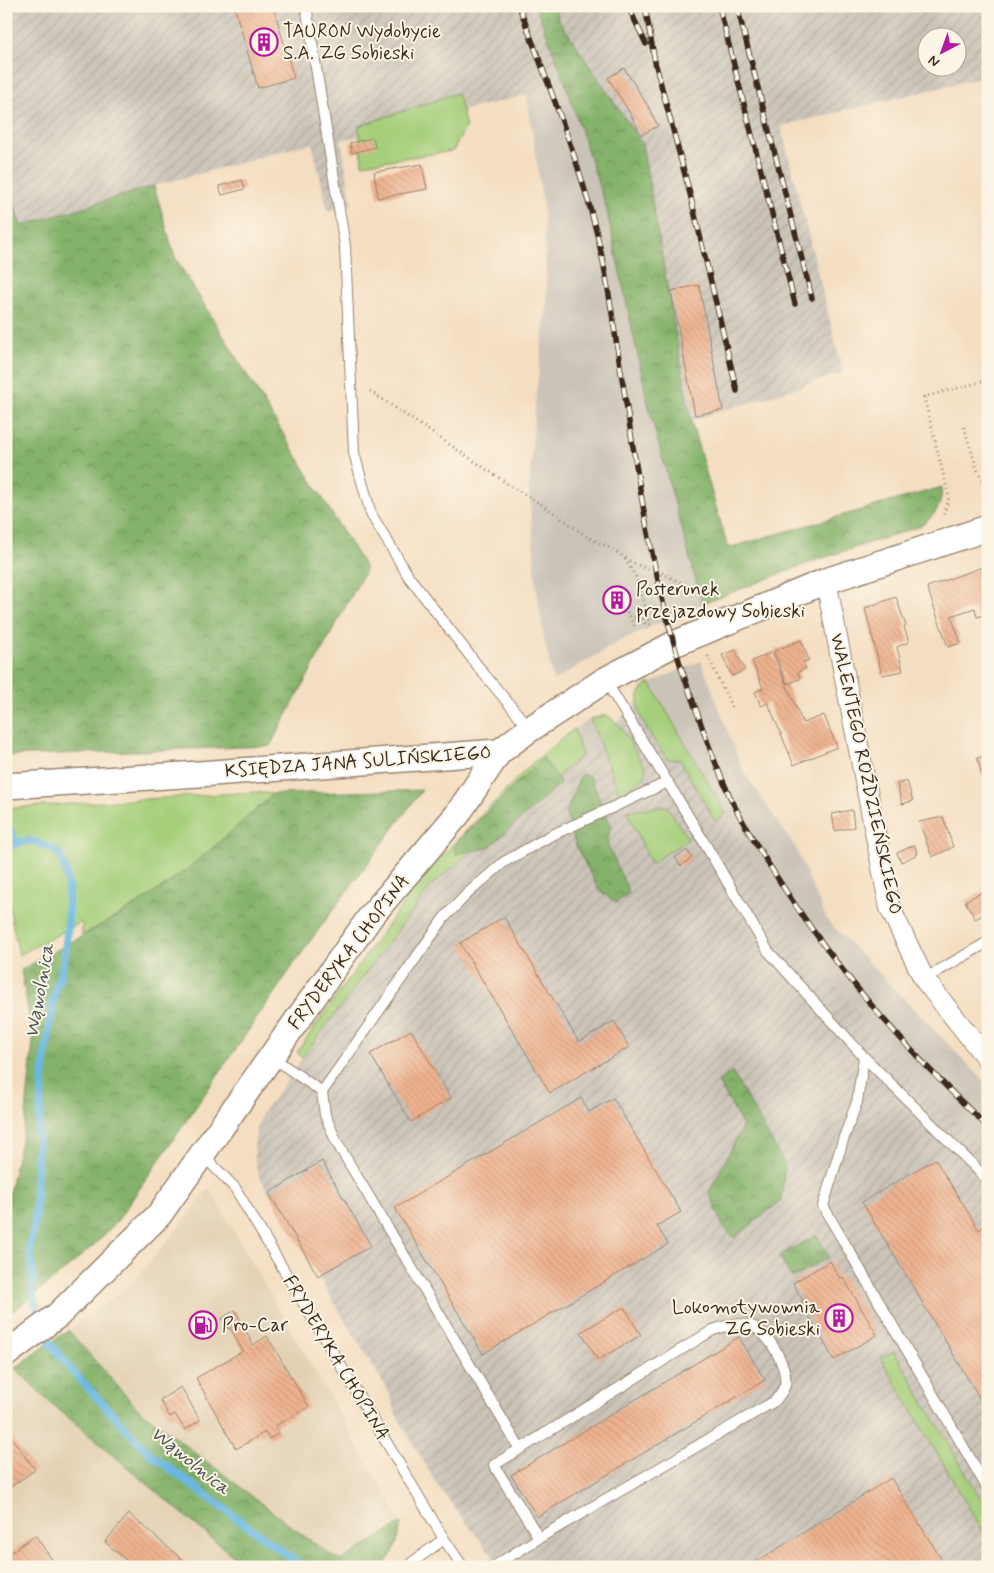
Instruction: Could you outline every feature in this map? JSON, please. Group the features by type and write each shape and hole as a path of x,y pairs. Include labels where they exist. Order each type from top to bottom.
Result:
{"street":[{"name":"KSIĘDZA JANA SULIŃSKIEGO","path":"6,786 499,752 530,729 605,680 660,652 826,581 982,527"},
{"name":"WALENTEGO ROŹDZIEŃSKIEGO","path":"826,581 890,908 924,979 988,1060"},
{"name":"FRYDERYKA CHOPINA","path":"6,1354 17,1342 58,1315 159,1215 371,916 457,815 499,752"}],"lane":[{"path":"306,6 345,246 354,453 371,514 409,577 484,674 530,729"},
{"path":"605,680 768,950 864,1057 988,1180"},
{"path":"520,1449 337,1142 325,1115 322,1092 444,918 467,894 504,862 550,836 668,782"},
{"path":"924,979 988,942"},
{"path":"272,1057 322,1092"},
{"path":"864,1057 857,1102 823,1206 988,1489"},
{"name":"FRYDERYKA CHOPINA","path":"203,1154 235,1188 444,1539 463,1567"},
{"path":"493,1567 539,1538 775,1401 785,1385 784,1367 776,1350 765,1336 750,1325 732,1324 713,1330 494,1465 539,1538"},
{"path":"406,1567 444,1539"}],"path":[{"path":"350,377 509,484 538,501 589,538 610,548 625,559 647,569 656,570 719,603"},
{"path":"941,518 946,512 949,497 924,397 988,380"},
{"path":"964,427 978,472 983,480 988,480"},
{"path":"625,559 636,577 660,652"},
{"path":"625,607 634,626"},
{"path":"629,616 640,619"},
{"path":"707,652 732,710"}],"shaded area":[{"path":"6,6 988,6 988,76 781,126 843,373 691,421 642,144 593,73 527,95 341,140 352,205 328,211 312,143 154,186 20,226 6,180"},
{"path":"565,82 606,208 649,408 702,604 622,640 553,681 543,633 536,584 529,489 536,394 547,302 543,205 527,95"},
{"path":"701,661 743,771 795,847 827,920 988,1085 988,1153 915,1081 797,939 650,683"},
{"path":"656,693 726,814 915,1081 988,1153 988,1567 501,1567 437,1485 396,1414 390,1394 259,1176 255,1162 254,1145 256,1129 262,1114 431,886 589,749 639,700"},
{"path":"590,719 599,740 582,755 574,729"},
{"path":"209,1188 402,1523 340,1561 304,1536 137,1408 68,1330 129,1286 169,1240"},
{"path":"15,1368 46,1399 246,1567 6,1567 6,1375"}],"green space":[{"path":"536,6 558,6 557,17 642,144 691,421 728,548 942,487 941,500 937,509 921,526 811,562 702,604 649,408 606,207 565,82"},
{"path":"457,93 466,126 453,151 362,164 359,126"},
{"path":"6,185 8,185 21,226 154,186 175,257 366,569 270,746 6,756"},
{"path":"650,683 726,814 715,821 680,760 667,759 648,731 639,710 638,699 642,690"},
{"path":"607,715 619,725 646,769 645,777 620,795 590,719"},
{"path":"574,729 582,755 431,886 302,1058 297,1052 382,932 431,867 533,762"},
{"path":"543,757 561,783 488,848 456,854 454,843"},
{"path":"581,774 590,777 611,826 607,843 629,893 616,903 599,890 576,846 566,813"},
{"path":"422,790 308,944 118,1220 93,1246 6,1316 6,1206 25,1123 33,1040 21,970 122,914 165,886 214,847 273,794"},
{"path":"253,792 273,794 206,853 154,893 82,935 82,922 19,955 6,892 6,810 10,808"},
{"path":"667,806 688,839 651,864 627,811"},
{"path":"732,1072 785,1165 781,1201 734,1238 723,1226 709,1192 743,1126 718,1082"},
{"path":"817,1235 829,1257 792,1278 779,1256"},
{"path":"68,1330 137,1408 304,1536 340,1561 402,1523 395,1549 383,1567 246,1567 46,1399 15,1368"},
{"path":"894,1351 988,1511 988,1540 881,1358"}],"building":[{"name":"TAURON Wydobycie S.A. ZG Sobieski","path":"234,6 273,6 294,78 258,88"},
{"path":"624,68 658,126 641,135 608,78"},
{"path":"373,138 375,147 352,153 350,143"},
{"path":"422,164 427,189 378,198 374,172"},
{"path":"242,180 245,189 222,195 219,186"},
{"path":"699,285 723,410 695,415 671,291"},
{"path":"988,565 988,614 977,617 975,608 951,616 961,643 948,647 927,587"},
{"name":"Posterunek przejazdowy Sobieski","path":"623,589 627,607 612,610 608,592"},
{"path":"896,597 906,626 904,627 909,642 897,647 903,671 882,675 865,608"},
{"path":"801,640 809,660 803,662 806,668 798,672 800,679 787,684 774,651"},
{"path":"735,650 745,670 732,676 722,655"},
{"path":"772,652 803,723 824,715 837,747 794,765 768,703 761,706 755,692 763,688 752,661"},
{"path":"988,755 988,792 987,792 977,758"},
{"path":"907,781 913,801 902,804 897,784"},
{"path":"852,810 854,827 835,831 832,814"},
{"path":"943,817 953,847 932,857 919,822"},
{"path":"914,845 918,854 901,862 897,853"},
{"path":"687,850 692,858 681,866 675,858"},
{"path":"988,889 988,924 983,915 975,919 965,901"},
{"path":"504,917 579,1042 614,1021 629,1047 550,1093 460,943"},
{"path":"411,1030 451,1098 411,1122 370,1054"},
{"path":"581,1098 589,1112 613,1098 681,1212 657,1226 668,1244 483,1354 395,1208"},
{"path":"935,1159 979,1230 988,1224 988,1412 862,1202"},
{"path":"322,1161 371,1246 318,1276 269,1193"},
{"name":"Lokomotywownia ZG Sobieski","path":"830,1261 840,1279 843,1277 877,1335 834,1360 801,1302 803,1301 793,1283"},
{"path":"624,1307 641,1335 598,1360 581,1332"},
{"path":"235,1310 253,1345 267,1336 309,1407 275,1426 279,1433 269,1439 265,1432 236,1449 196,1378 243,1351 222,1318"},
{"path":"739,1337 765,1380 537,1517 511,1475"},
{"path":"181,1387 200,1420 185,1430 175,1414 170,1417 160,1400"},
{"path":"9,1434 35,1470 6,1490 6,1436"},
{"path":"891,1478 946,1567 748,1567"},
{"path":"129,1514 191,1567 134,1567 105,1542"},
{"path":"35,1535 57,1567 6,1567 6,1556"}],"waterway":[{"path":"8,828 17,843"},
{"name":"Wąwolnica","path":"8,847 29,841 53,849 59,854 65,868 68,885 68,925 64,960 54,996 45,1057 38,1134 35,1218 30,1248 34,1300 50,1343 72,1371 150,1454 303,1567"}],"railway":[{"path":"519,6 566,132 587,196 606,276 639,483 658,582 682,672 722,778 755,843 828,951 904,1042 988,1127"},
{"path":"628,6 646,44"},
{"path":"645,6 655,62 690,194 737,391"},
{"path":"719,6 795,304"},
{"path":"737,6 812,298"}],"place":[{"name":"TAURON Wydobycie S.A. ZG Sobieski","path":"264,42"},
{"name":"Posterunek przejazdowy Sobieski","path":"617,600"},
{"name":"Lokomotywownia ZG Sobieski","path":"839,1318"},
{"name":"Pro-Car","path":"203,1325"}]}
